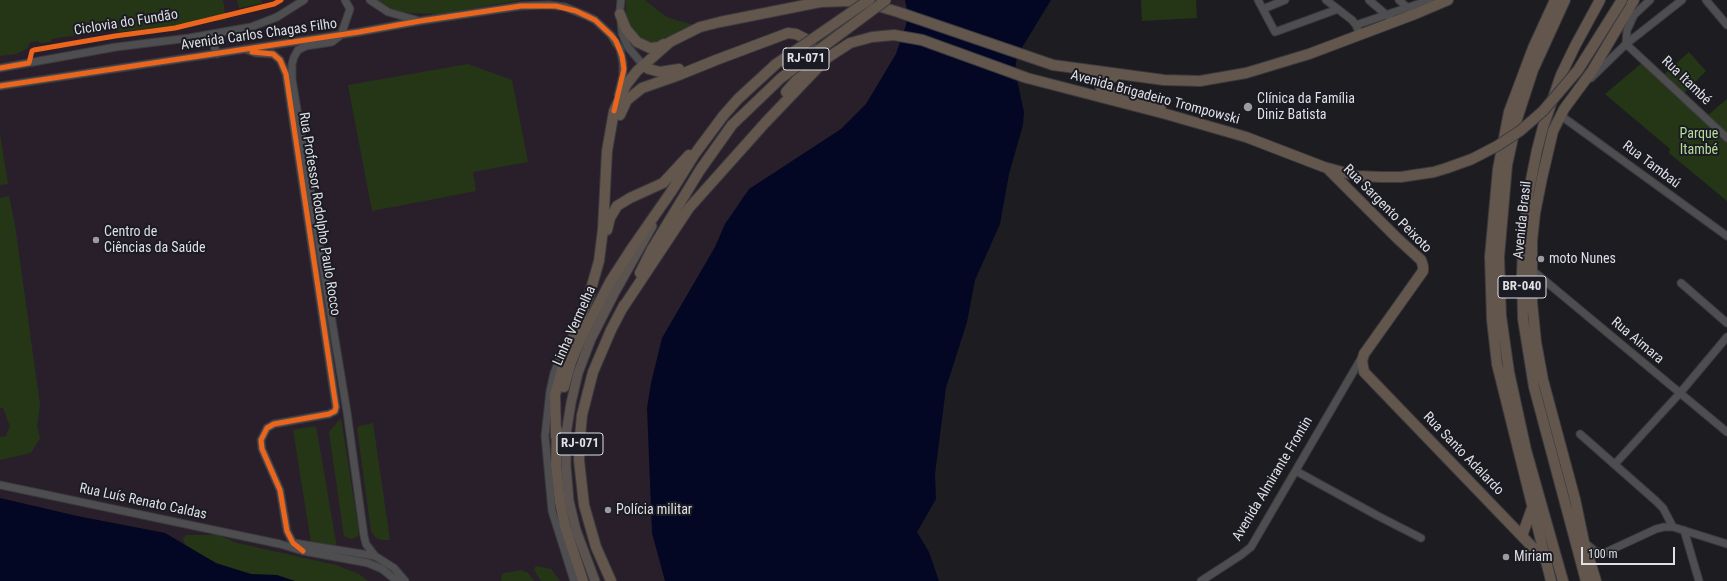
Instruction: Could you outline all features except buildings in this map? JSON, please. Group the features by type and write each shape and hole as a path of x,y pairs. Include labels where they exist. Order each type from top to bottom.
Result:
{"highway":[{"name":"Linha Vermelha","path":"583,581 562,514 557,478 556,439 561,402 571,362 590,318 632,248 671,192 706,136 723,116 738,99 776,64 869,0"},
{"name":"RJ-071","path":"611,581 596,547 589,525 580,482 579,452 582,415 586,392 601,350 652,249 700,170 732,125 781,78 886,0"},
{"name":"Avenida Brigadeiro Trompowski","path":"581,313 589,296 599,261 603,229 605,181 609,141 614,111 626,85 643,65 670,42 710,24 820,2 851,1 878,6 898,12 1044,63 1062,67 1138,76 1183,81 1200,81 1232,76 1296,58 1360,35 1390,18 1448,0"},
{"path":"1543,24 1550,0"},
{"name":"Avenida Brasil","path":"1551,581 1497,364 1492,320 1490,257 1498,169 1509,112 1543,24 1555,0"},
{"name":"Avenida Brasil","path":"1563,581 1526,450 1504,342 1501,316 1499,257 1507,165 1518,119 1533,70 1565,0"},
{"name":"Avenida Brasil","path":"1586,581 1534,386 1523,319 1522,275 1528,195 1542,132 1562,75 1586,24 1600,0"},
{"name":"Avenida Brigadeiro Trompowski","path":"765,123 827,58 842,47 856,41 884,35 907,37 1027,78 1252,139 1327,168 1357,176 1382,177 1422,174 1447,168 1472,159 1497,146 1520,131 1543,111 1578,70 1622,0"},
{"name":"Avenida Brasil","path":"1596,581 1584,542 1575,500 1544,380 1534,318 1532,241 1536,206 1547,152 1560,115 1604,51 1634,0"},
{"path":"620,14 629,34 642,45 654,48 670,42"},
{"path":"609,141 624,105 637,91 788,33 801,36 810,43 813,51 810,62 789,88 765,123 689,208 622,309"},
{"path":"643,65 655,72 664,73 716,60"},
{"path":"1138,76 1105,78 1100,81 1100,86 1104,91 1184,113 1200,124"},
{"path":"599,261 610,218 617,206 630,198 663,183 706,136"},
{"name":"Rua Sargento Peixoto","path":"1327,168 1421,260 1424,266 1423,271"},
{"name":"Avenida Almirante Frontin","path":"1363,365 1423,271"},
{"path":"556,439 556,395 563,366 581,313"},
{"name":"Rua Santo Adalardo","path":"1363,365 1546,561"},
{"path":"1535,482 1546,561"},
{"path":"1522,536 1532,508"}],"main road":[{"name":"Linha Vermelha","path":"595,581 576,530 568,490 566,441 571,403 578,373 594,332 671,192"}],"street":[{"name":"Avenida Carlos Chagas Filho","path":"0,68 116,47 217,34 264,23 304,0"},
{"path":"341,35 350,8 345,0"},
{"path":"370,0 388,12 420,21"},
{"name":"Avenida Carlos Chagas Filho","path":"521,6 539,0"},
{"path":"621,0 620,14 622,33 634,55 643,65"},
{"path":"1258,0 1275,32 1338,9"},
{"path":"1263,9 1285,0"},
{"path":"1326,0 1356,25 1360,35"},
{"path":"1370,0 1390,18"},
{"path":"1399,0 1412,11 1427,1"},
{"path":"1626,44 1627,30 1632,17 1650,0"},
{"path":"1577,91 1626,44 1682,0"},
{"path":"1706,0 1727,25"},
{"name":"Avenida Carlos Chagas Filho","path":"0,86 341,35 420,21 521,6 549,5 565,7 595,20 611,34 620,49 624,69 614,111"},
{"path":"1632,17 1631,23 1633,28 1638,31 1643,30"},
{"path":"1356,25 1390,18"},
{"path":"217,34 214,46 217,54"},
{"name":"Rua Professor Rodolpho Paulo Rocco","path":"341,35 332,42 306,46 298,50 292,64 292,79 347,412 364,536 366,544 375,556"},
{"name":"Rua Itambé","path":"1626,44 1727,138"},
{"name":"Rua Professor Rodolpho Paulo Rocco","path":"244,49 256,53 273,54 280,60 284,67 316,271 335,411 329,414 274,424 267,428 262,436 262,449 280,490 287,531 293,543"},
{"name":"Rua Tambaú","path":"1560,115 1727,236"},
{"name":"Rua Aimara","path":"1532,270 1727,432"},
{"path":"1681,283 1727,323"},
{"name":"Avenida Brigadeiro Trompowski","path":"574,581 552,511 545,436 547,410 554,373 581,313"},
{"path":"1615,464 1680,393 1727,337"},
{"path":"1353,374 1363,365"},
{"name":"Avenida Almirante Frontin","path":"1200,581 1251,547 1353,374 1363,365"},
{"path":"1580,434 1663,508 1673,527"},
{"path":"1296,471 1421,538"},
{"name":"Rua Luís Renato Caldas","path":"0,485 280,544 303,552 376,566 387,572 397,581"},
{"path":"1584,542 1602,554 1656,529 1673,527 1727,544"},
{"path":"1684,530 1699,581"},
{"path":"293,543 303,552"},
{"name":"Rua Luís Renato Caldas","path":"280,544 293,543 375,556"},
{"path":"375,556 394,568 405,581"}],"shaded area":[{"path":"0,0 905,0 908,13 906,25 896,54 866,104 841,129 725,224 708,259 661,564 665,581 295,581 193,550 165,533 77,516 0,498"}],"green space":[{"path":"0,0 223,0 226,20 118,32 117,29 51,39 51,42 30,42 28,48 16,54 0,56"},
{"path":"237,0 261,0 262,3 239,8"},
{"path":"375,0 521,0 440,14 410,13 391,10"},
{"path":"626,0 645,0 669,18 693,25 691,28 657,43 647,44 633,32 628,23 626,14"},
{"path":"1141,0 1196,0 1197,18 1142,21"},
{"name":"Parque Itambé","path":"1689,52 1706,71 1684,93 1707,116 1727,99 1727,201 1669,153 1670,149 1605,94 1643,62 1662,76"},
{"path":"468,64 512,80 528,162 473,172 476,191 372,211 348,85"},
{"path":"0,134 8,184 0,185"},
{"path":"9,196 15,225 40,405 37,426 40,438 31,453 0,460 0,437 6,436 10,426 3,408 0,408 0,198"},
{"path":"341,418 359,532 357,537 351,539 344,536 329,432"},
{"path":"373,423 390,540 376,538 371,531 357,428 359,426"},
{"path":"316,426 337,548 311,542 293,430"},
{"path":"187,535 219,535 237,543 336,565 359,574 368,581 292,581 243,577 186,548 183,538"},
{"path":"537,566 551,569 560,581 541,581 534,570"},
{"path":"521,570 528,573 534,581 501,581 504,573"}],"water":[{"path":"905,0 1051,0 1017,56 1015,70 1024,112 1023,125 1009,174 1000,224 975,280 967,322 946,388 935,474 936,499 917,532 929,552 939,581 665,581 652,533 647,408 651,383 662,338 715,247 725,224 749,189 841,129 866,104 896,54 906,25 908,13"},
{"path":"0,498 77,516 165,533 216,563 251,574 277,575 295,581 0,581"}],"cycle path":[{"name":"Ciclovia do Fundão","path":"0,68 29,63 32,51 34,50 115,36 175,28 274,4 281,0"},
{"path":"0,86 521,6 556,6 576,11 595,20 616,41 622,56 624,69 614,111"},
{"path":"252,52 273,54 280,60 286,74 336,407 335,411 329,414 274,424 267,428 261,440 262,449 280,490 287,531 293,543 303,551"}],"place":[{"name":"Clínica da Família Diniz Batista","path":"1248,107"},
{"name":"Centro de Ciências da Saúde","path":"96,240"},
{"name":"moto Nunes","path":"1541,259"},
{"name":"Polícia militar","path":"608,510"},
{"name":"Miriam","path":"1506,557"}]}
